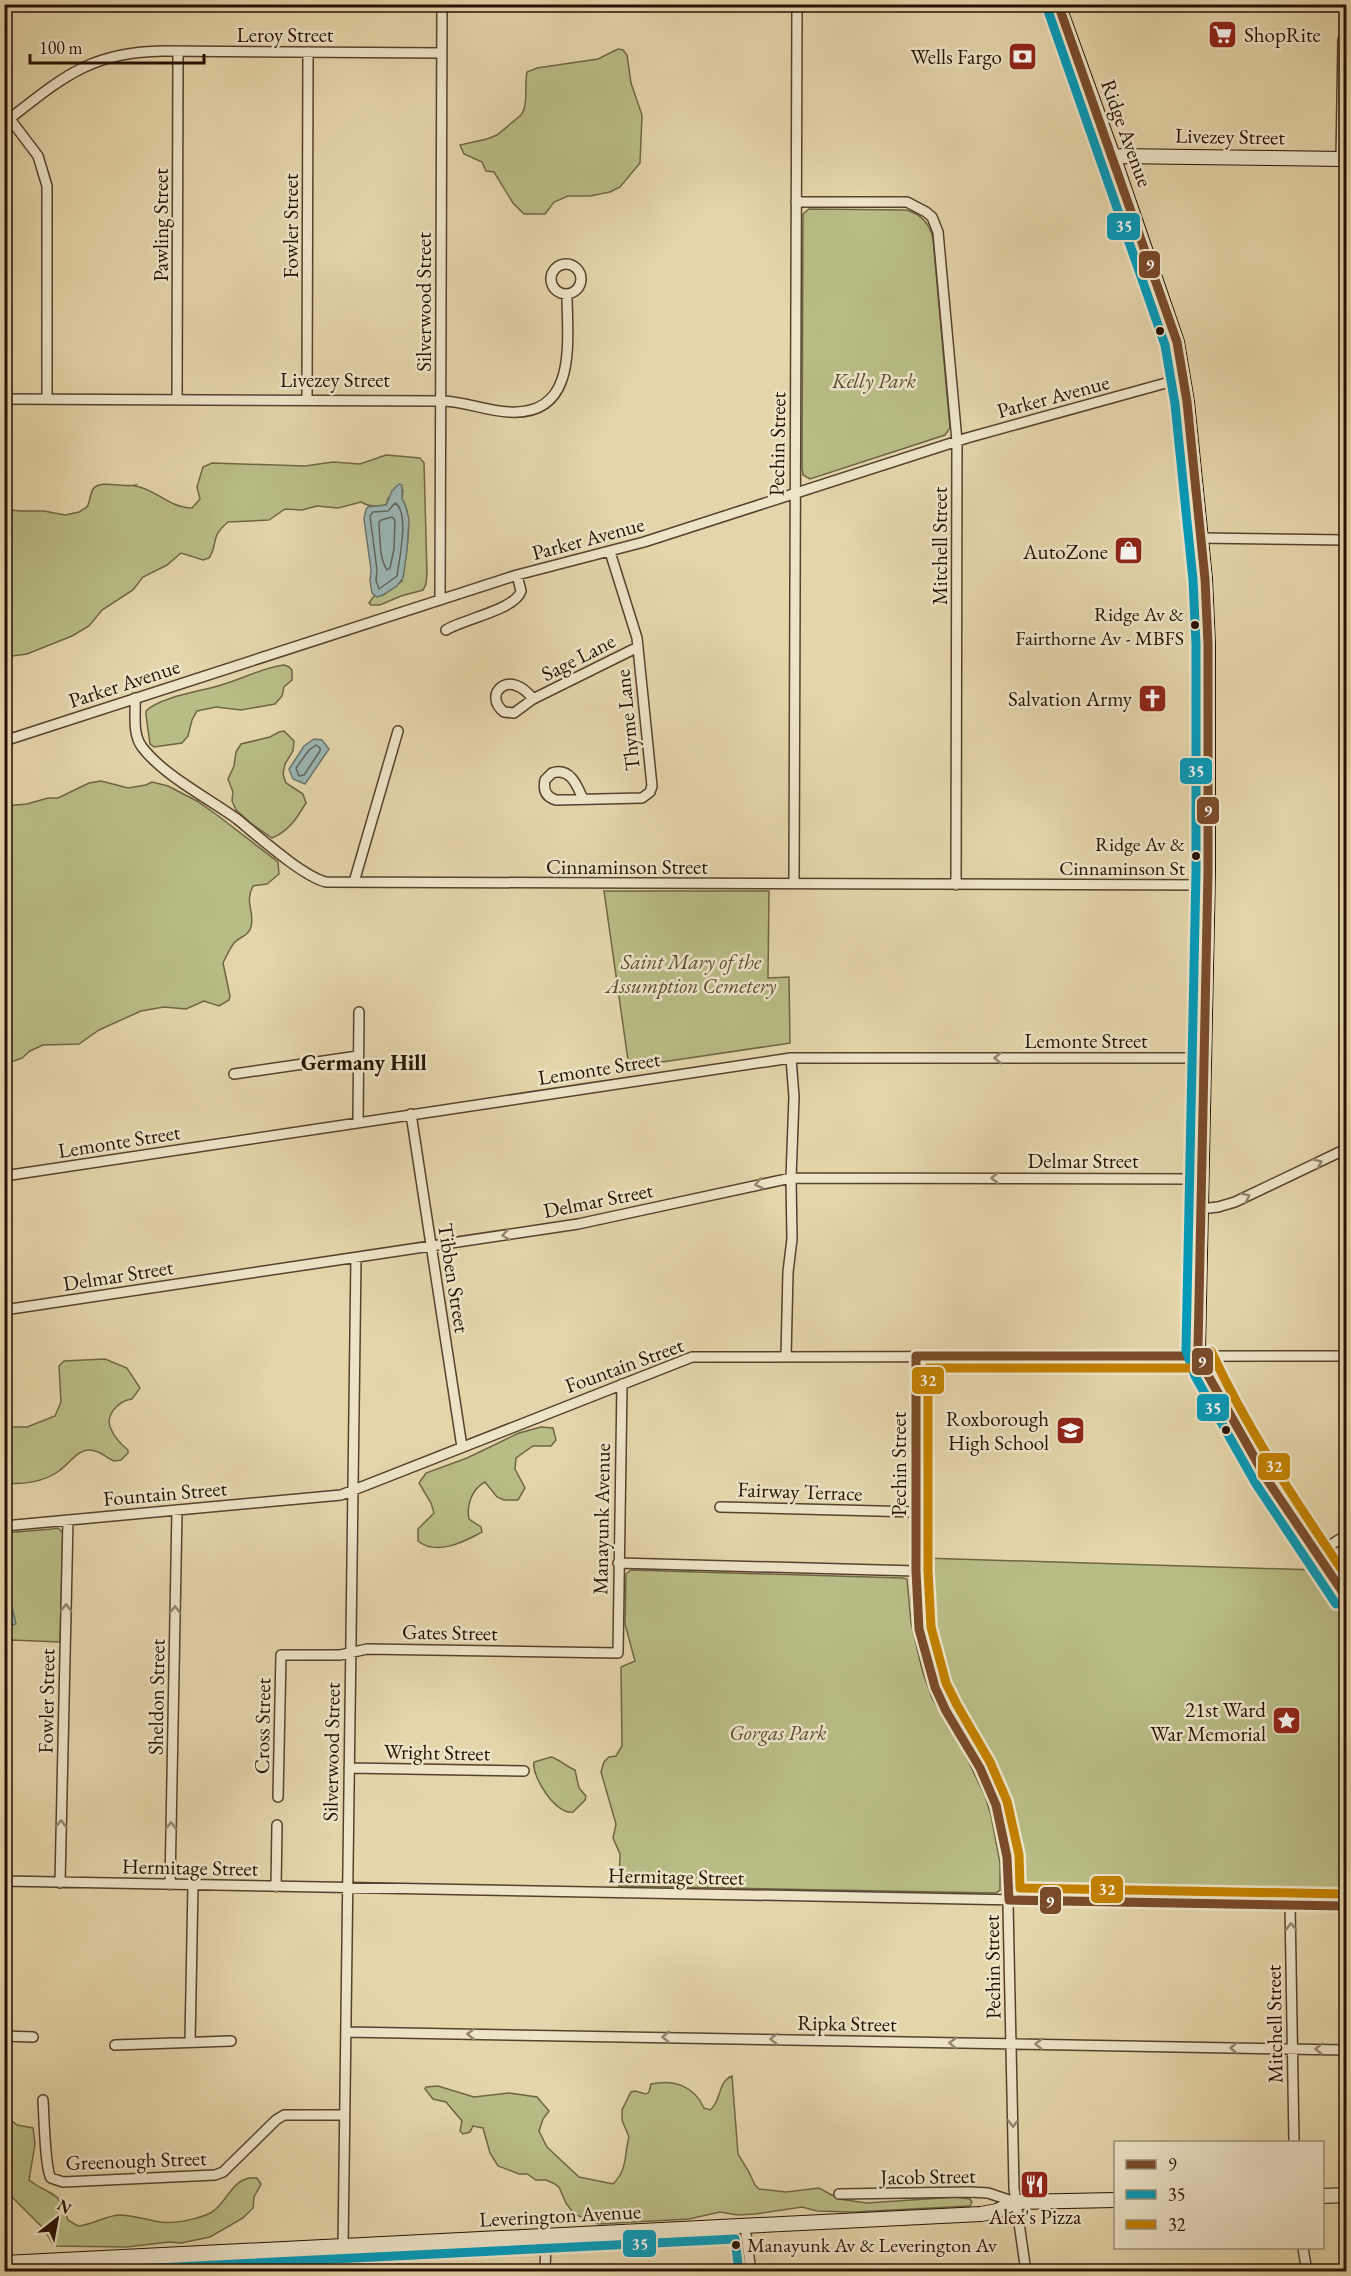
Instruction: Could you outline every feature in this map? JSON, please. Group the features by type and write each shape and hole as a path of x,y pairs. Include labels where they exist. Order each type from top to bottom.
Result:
{"main road":[{"name":"Ridge Avenue","path":"1058,4 1177,342 1184,378 1208,644 1208,885 1197,1329 1200,1356 1214,1386 1266,1478 1347,1597"},
{"name":"Livezey Street","path":"1113,156 1344,159"},
{"path":"1324,2196 1347,2195"},
{"name":"Leverington Avenue","path":"4,2263 981,2214 997,2211 1015,2202 1114,2200"}],"street":[{"name":"Silverwood Street","path":"440,600 442,4"},
{"name":"Pechin Street","path":"794,883 797,4"},
{"path":"1343,40 1344,159"},
{"name":"Leroy Street","path":"7,121 65,77 90,63 132,52 442,52"},
{"name":"Pawling Street","path":"177,399 178,52"},
{"name":"Fowler Street","path":"307,399 308,52"},
{"path":"7,121 38,156 47,186 47,399"},
{"name":"Mitchell Street","path":"796,202 915,204 926,212 935,224 940,240 957,441 957,885"},
{"name":"Livezey Street","path":"4,399 441,401 459,402 512,413 528,411 550,399 561,385 567,367 567,294"},
{"name":"Parker Avenue","path":"4,741 517,575 610,552 957,441 1184,378"},
{"path":"1200,538 1347,540"},
{"path":"610,552 638,647"},
{"path":"446,630 456,623 496,610 517,599 521,591 517,575"},
{"name":"Sage Lane","path":"533,699 550,693 638,647"},
{"name":"Thyme Lane","path":"583,799 642,798 651,789 638,647"},
{"name":"Cinnaminson Street","path":"135,698 138,740 156,760 312,877 326,882 1208,885"},
{"path":"354,882 398,731"},
{"path":"388,764 399,768"},
{"path":"358,1012 358,1122"},
{"path":"234,1074 358,1056"},
{"path":"786,1357 788,1272 792,1239 791,1178 794,1097 791,1058"},
{"name":"Lemonte Street","path":"4,1176 791,1058 1204,1058"},
{"name":"Tibben Street","path":"411,1114 462,1447"},
{"path":"1200,1209 1235,1202 1347,1149"},
{"name":"Delmar Street","path":"4,1310 579,1224 791,1178 1201,1179"},
{"name":"Silverwood Street","path":"343,2247 356,1258"},
{"name":"Pechin Street","path":"916,1356 918,1620 926,1661 946,1711 972,1752 989,1786 1004,1837 1009,1900 1015,2202 1026,2271"},
{"name":"Fountain Street","path":"4,1526 336,1496 692,1357 1347,1356"},
{"name":"Manayunk Avenue","path":"618,1653 622,1384"},
{"name":"Fairway Terrace","path":"720,1507 916,1512"},
{"name":"Sheldon Street","path":"170,1885 177,1510"},
{"name":"Fowler Street","path":"60,1882 68,1520"},
{"path":"1317,1554 1347,1535"},
{"path":"1329,1571 1347,1559"},
{"path":"618,1563 916,1571"},
{"name":"Gates Street","path":"281,1655 340,1656 367,1649 618,1653"},
{"name":"Cross Street","path":"278,1797 281,1655"},
{"name":"Wright Street","path":"349,1768 524,1771"},
{"path":"276,1887 277,1825"},
{"name":"Hermitage Street","path":"4,1881 1347,1906"},
{"path":"190,2042 193,1885"},
{"name":"Mitchell Street","path":"1290,1905 1294,2141"},
{"name":"Ripka Street","path":"346,2032 1347,2050"},
{"path":"4,2037 33,2037"},
{"path":"115,2045 231,2041"},
{"name":"Greenough Street","path":"43,2100 46,2168 51,2178 66,2182 216,2175 224,2172 283,2115 344,2115"},
{"name":"Jacob Street","path":"838,2194 970,2192 988,2193 1015,2202"},
{"path":"745,2226 751,2271"},
{"path":"545,2271 546,2237"},
{"path":"393,2245 393,2271"},
{"path":"1304,2249 1307,2271"},
{"path":"255,2251 255,2271"}],"green space":[{"path":"618,49 623,50 627,55 631,83 642,115 640,163 620,187 610,192 590,196 568,196 554,202 545,214 524,214 513,203 494,172 486,171 482,162 464,154 460,145 497,135 521,115 526,100 527,72 537,68 598,59"},
{"name":"Kelly Park","path":"809,209 906,210 916,214 927,224 933,239 950,428 945,435 810,479 803,475 802,467 803,214"},
{"path":"386,455 420,458 424,463 427,574 423,590 380,605 369,603 374,596 383,595 402,581 409,528 406,507 402,499 403,490 388,498 386,505 383,506 370,506 361,502 338,508 317,506 302,510 285,509 269,520 228,522 218,532 209,558 203,560 181,553 167,565 143,577 133,590 102,610 89,626 72,636 27,654 5,657 4,509 44,511 65,515 79,512 87,507 96,486 107,484 136,485 176,505 192,508 200,499 197,487 203,467 212,463 305,466 333,462 360,464"},
{"path":"284,665 292,670 292,680 284,687 282,696 275,704 241,710 216,707 197,711 188,736 182,743 154,747 150,744 146,711 152,706 171,698"},
{"path":"284,731 294,741 293,751 285,764 283,774 286,783 303,794 306,803 288,828 272,838 236,810 228,779 234,766 236,752 241,744"},
{"path":"101,781 128,788 152,782 168,786 197,801 278,862 279,874 267,884 253,886 250,892 251,927 248,933 234,943 223,963 229,1000 219,1006 204,1001 186,1009 164,1007 141,1011 99,1030 79,1044 43,1045 22,1058 5,1064 5,806 58,798 89,783"},
{"name":"Saint Mary of the Assumption Cemetery","path":"604,891 769,891 768,978 789,977 790,1043 629,1067"},
{"path":"105,1359 127,1368 140,1388 132,1399 113,1410 109,1420 113,1434 128,1450 128,1453 121,1460 114,1461 96,1451 89,1450 77,1455 47,1478 18,1484 5,1483 5,1427 27,1427 55,1416 61,1402 59,1366 64,1361"},
{"path":"541,1427 553,1428 556,1440 551,1446 533,1446 516,1458 515,1469 525,1488 518,1500 504,1500 497,1497 485,1482 473,1493 468,1508 469,1519 481,1527 482,1532 450,1546 433,1547 418,1541 418,1529 434,1513 419,1483 426,1473 467,1458 519,1433"},
{"path":"58,1528 63,1533 60,1642 11,1640 5,1642 5,1533"},
{"path":"923,1558 1317,1570 1346,1613 1346,1900 1017,1891 1008,1833 992,1777 982,1754 957,1715 934,1665 925,1619"},
{"name":"Gorgas Park","path":"631,1570 907,1579 911,1623 923,1673 932,1698 963,1750 985,1796 991,1815 1000,1863 1000,1890 996,1893 619,1886 620,1854 613,1838 616,1824 601,1772 604,1762 609,1757 616,1756 622,1746 621,1667 635,1661 625,1624 626,1574"},
{"path":"551,1757 575,1770 579,1788 586,1796 573,1812 566,1811 552,1801 536,1776 534,1762"},
{"path":"732,2076 738,2154 759,2189 786,2192 819,2188 839,2199 867,2203 955,2197 970,2199 972,2202 970,2206 853,2212 817,2211 802,2207 755,2214 738,2215 720,2212 689,2219 599,2224 574,2214 559,2187 553,2183 536,2180 527,2174 519,2174 498,2166 490,2153 483,2128 473,2126 470,2132 463,2134 460,2131 462,2121 446,2102 433,2099 425,2089 438,2086 474,2097 509,2093 537,2097 549,2111 539,2131 547,2147 579,2177 613,2184 625,2162 629,2137 622,2120 622,2110 631,2092 646,2094 651,2084 675,2084 689,2089 700,2100 704,2108 710,2110 724,2083"},
{"path":"5,2115 17,2125 33,2128 35,2144 29,2180 53,2194 61,2202 68,2220 78,2226 119,2215 165,2222 189,2220 213,2211 241,2181 257,2178 261,2184 254,2197 253,2208 243,2218 210,2237 181,2243 169,2242 126,2247 54,2246 44,2229 5,2192"}],"water":[{"path":"399,484 402,485 402,499 409,519 403,578 397,586 377,597 372,593 364,519 368,507 386,505 392,491"},
{"path":"314,739 322,740 329,749 305,784 293,779 289,769 304,746"},
{"path":"7,1585 16,1624 5,1627 5,1586"}],"transit line":[{"name":"9","path":"1058,4 1177,342 1187,402 1205,579 1208,644 1208,872 1198,1348 1205,1370 1266,1478 1346,1597"},
{"name":"35","path":"1047,8 1165,345 1175,404 1193,580 1196,644 1196,872 1186,1350 1195,1376 1256,1484 1336,1604"},
{"name":"32","path":"1211,1351 1257,1438 1346,1576"},
{"name":"9","path":"1200,1356 916,1356 916,1571 919,1629 935,1687 946,1711 980,1768 996,1805 1007,1857 1009,1900 1346,1906"},
{"name":"32","path":"1200,1368 928,1368 928,1571 931,1627 946,1683 990,1762 1007,1801 1019,1855 1020,1888 1346,1894"},
{"name":"35","path":"74,2272 735,2239 739,2272"}],"place":[{"name":"ShopRite","path":"1223,34"},
{"name":"Wells Fargo","path":"1023,56"},
{"name":"AutoZone","path":"1129,551"},
{"name":"Ridge Av & Fairthorne Av - MBFS","path":"1195,625"},
{"name":"Salvation Army","path":"1153,698"},
{"name":"Ridge Av & Cinnaminson St","path":"1196,856"},
{"name":"Roxborough High School","path":"1070,1430"},
{"name":"21st Ward War Memorial","path":"1287,1721"},
{"name":"Alex's Pizza","path":"1035,2185"},
{"name":"Manayunk Av & Leverington Av","path":"736,2245"}],"district":[{"name":"Germany Hill","path":"364,1062"}]}
